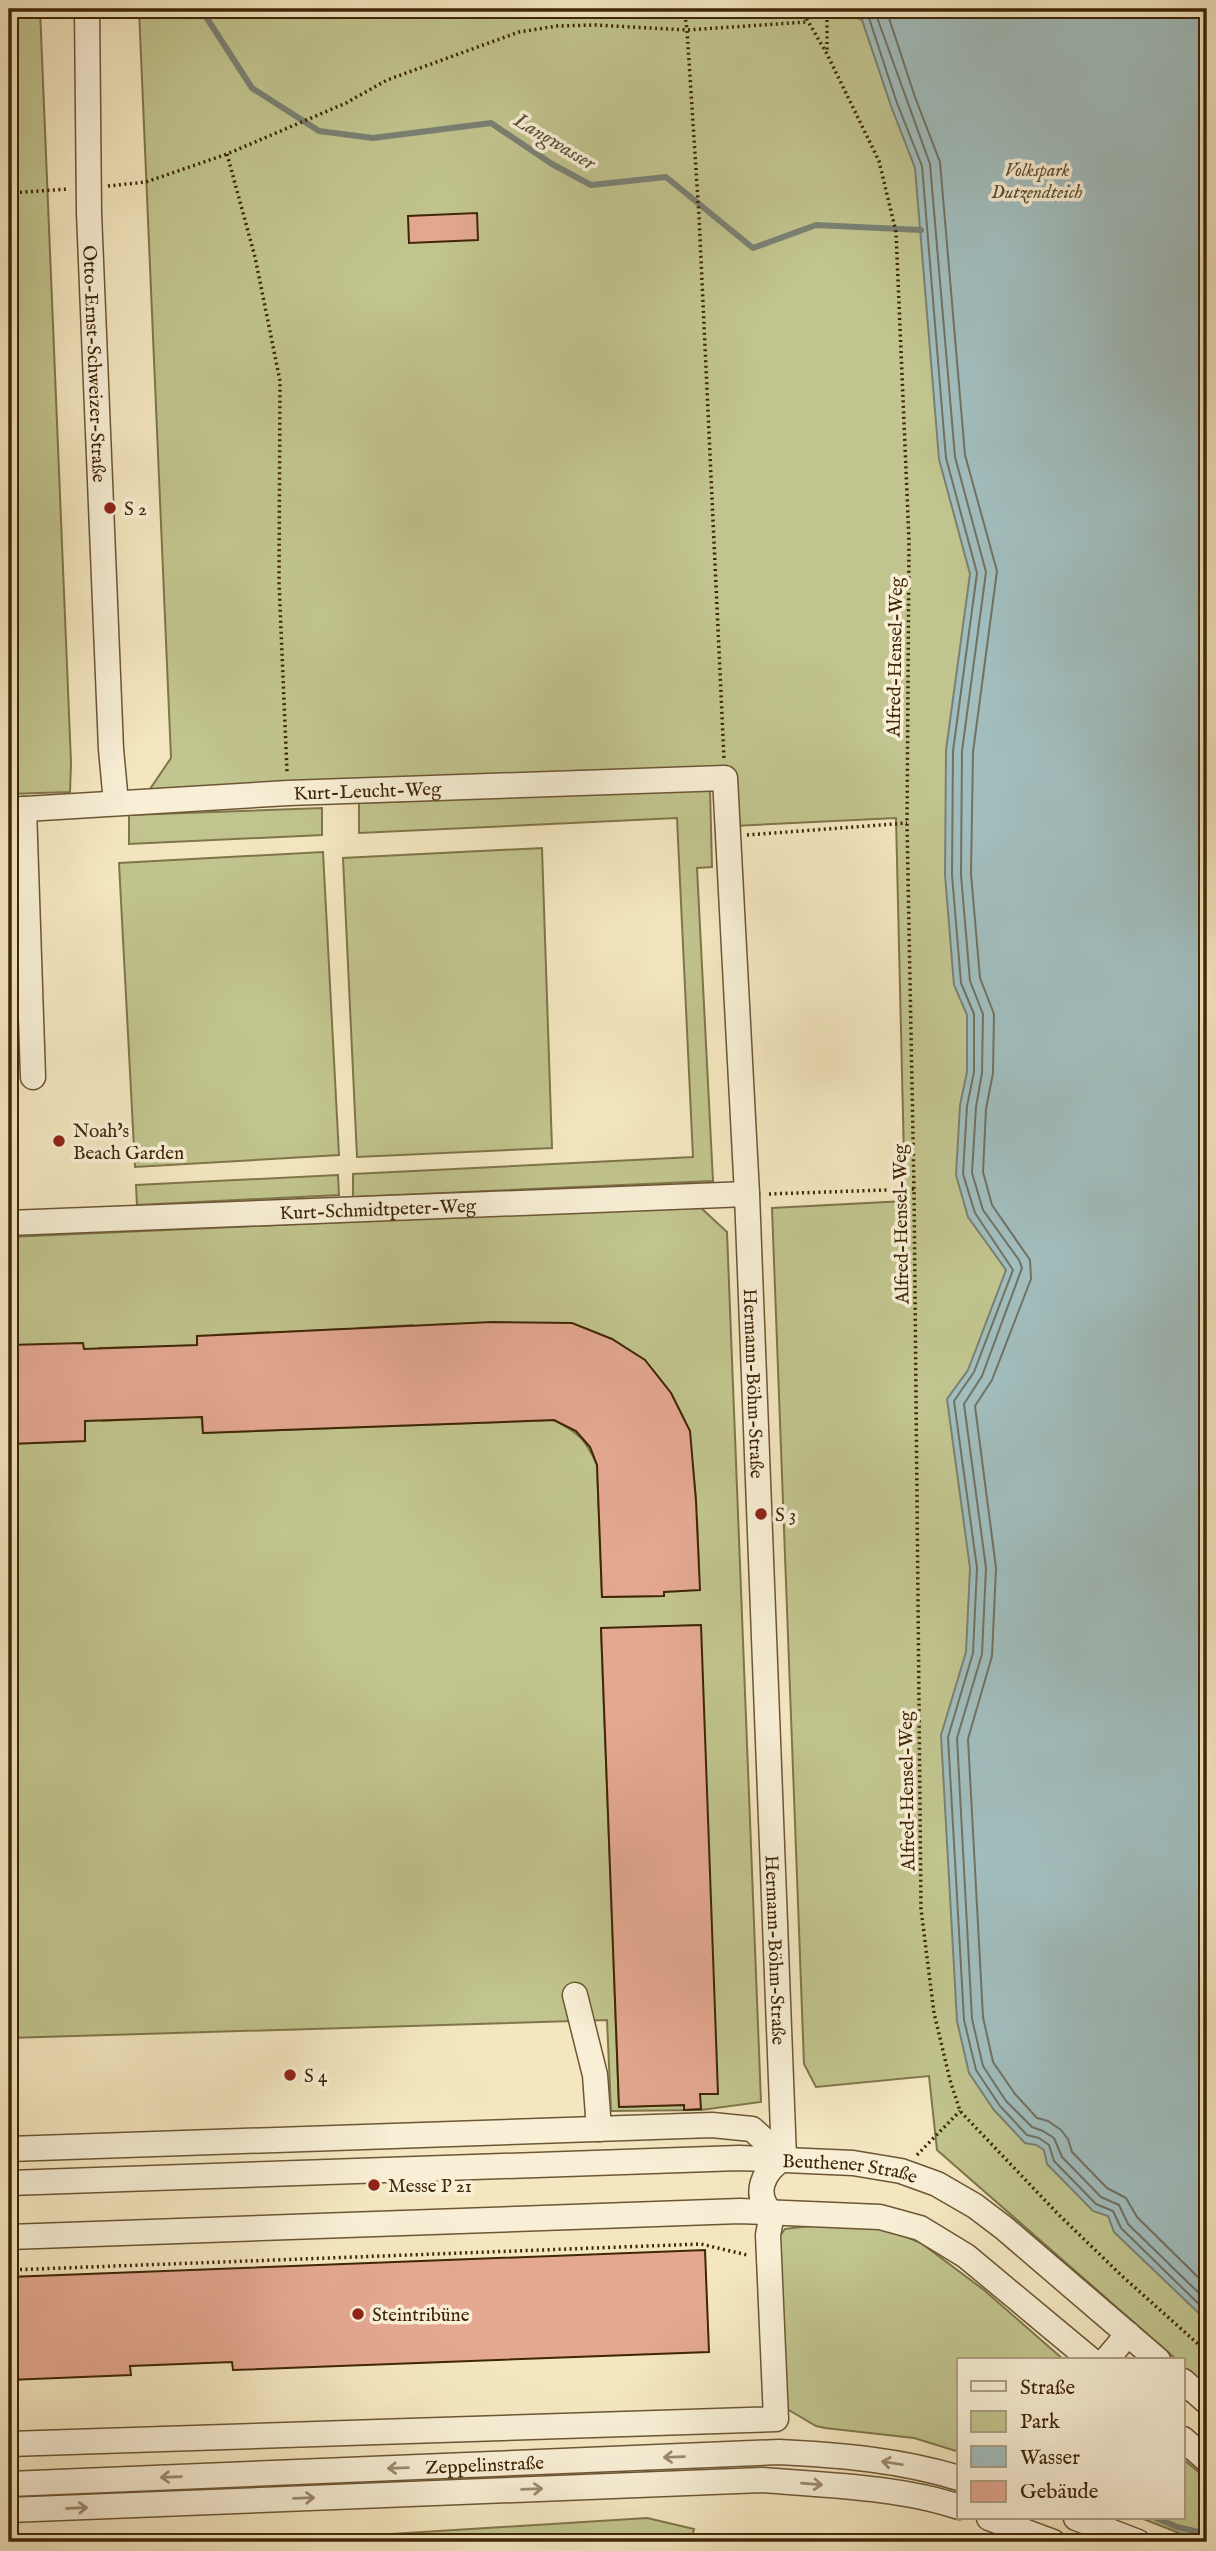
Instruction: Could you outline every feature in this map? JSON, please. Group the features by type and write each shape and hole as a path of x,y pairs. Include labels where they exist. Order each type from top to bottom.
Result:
{"street":[{"name":"Otto-Ernst-Schweizer-Straße","path":"87,9 89,188 111,749 116,803"},
{"name":"Kurt-Leucht-Weg","path":"16,809 288,793 725,778"},
{"name":"Hermann-Böhm-Straße","path":"725,778 747,1194 784,2158"},
{"path":"16,809 17,868 33,1077"},
{"name":"Kurt-Schmidtpeter-Weg","path":"9,1223 747,1194"},
{"path":"575,1995 595,2075 599,2129"},
{"path":"9,2149 712,2125 752,2129 784,2158"},
{"path":"9,2183 784,2158"},
{"name":"Beuthener Straße","path":"772,2214 761,2199 761,2185 771,2168 784,2158 853,2162 901,2171 937,2183 975,2206 1156,2358"},
{"path":"9,2237 740,2211 880,2217 909,2223 952,2246 986,2270 1089,2358"},
{"path":"9,2444 776,2419 768,2235 772,2214"},
{"path":"1108,2358 1128,2334"},
{"path":"1184,2382 1207,2402"},
{"path":"1184,2440 1207,2460"},
{"name":"Zeppelinstraße","path":"9,2484 779,2452 844,2455 926,2468 957,2477"},
{"name":"Zeppelinstraße","path":"9,2510 762,2480 861,2488 943,2501 957,2506"},
{"path":"994,2520 1053,2542"},
{"path":"1081,2520 1138,2542"}],"path":[{"path":"684,9 698,195 725,778"},
{"name":"Alfred-Hensel-Weg","path":"801,9 827,54 878,161 896,232 909,541 907,823 914,1189 921,1909 934,2013 960,2111 1057,2213 1207,2352"},
{"path":"827,9 827,54"},
{"path":"9,193 146,182 227,155 346,103 387,80 519,32 557,26 595,25 687,30 807,22"},
{"path":"227,155 255,257 280,381 279,582 288,793"},
{"path":"728,837 907,823"},
{"path":"747,1194 914,1189"},
{"path":"901,2171 960,2111"},
{"path":"9,2270 701,2244 769,2260"}],"green space":[{"path":"9,9 40,9 71,763 70,792 9,794"},
{"path":"139,9 1207,9 1207,2387 1184,2367 1184,2358 1175,2358 937,2150 929,2076 816,2087 804,2064 772,1208 905,1201 896,818 734,826 732,773 148,792 171,758"},
{"path":"710,789 712,867 697,868 713,1181 353,1197 353,1174 693,1157 677,818 359,833 359,803"},
{"path":"322,808 322,835 129,844 129,815"},
{"path":"542,848 552,1148 357,1157 343,858"},
{"path":"323,852 339,1155 135,1167 119,863"},
{"path":"338,1175 339,1195 137,1205 136,1185"},
{"path":"699,1206 727,1232 761,2102 701,2110 611,2111 607,2020 9,2038 9,1444 84,1441 13,1381 9,1382 9,1237","holes":["485,1323 652,1369 671,1393 685,1421 690,1439 696,1500 660,1502 661,1519 697,1518 699,1573 663,1574 663,1596 602,1597 597,1465 580,1438 554,1420 203,1433 197,1372 215,1335 269,1332 270,1368 287,1332 341,1329 342,1365 359,1328 412,1325 413,1361 431,1325","178,1346 181,1417 102,1421 99,1348","701,1625 684,2105 619,2107 601,1629"]},
{"path":"819,2225 882,2227 921,2243 984,2290 1062,2358 957,2358 957,2451 914,2438 816,2426 782,2406 777,2240 785,2229"},
{"path":"1184,2460 1207,2479 1207,2542 1146,2520 1184,2520"},
{"path":"647,2518 694,2529 691,2542 264,2542"}],"water":[{"name":"Volkspark Dutzendteich","path":"848,9 1207,9 1207,2321 1114,2232 1108,2216 1093,2211 1047,2164 1044,2150 1025,2143 994,2110 969,2073 957,2021 941,1735 966,1652 970,1568 947,1399 968,1370 1006,1270 968,1217 956,1175 960,1105 967,1072 967,1015 954,985 945,875 946,750 970,574 939,459 915,168 862,20 851,15"}],"building":[{"path":"477,213 478,240 409,243 408,216"},
{"path":"492,1322 572,1323 612,1339 645,1360 671,1393 690,1431 700,1590 664,1592 664,1596 602,1597 597,1465 590,1447 576,1431 554,1420 203,1433 202,1417 85,1421 85,1441 9,1444 9,1345 83,1343 84,1349 197,1345 197,1336"},
{"path":"701,1625 718,2094 700,2094 701,2109 684,2110 684,2105 619,2107 601,1628"},
{"name":"Steintribüne","path":"705,2250 709,2352 233,2370 232,2362 130,2366 131,2375 9,2380 9,2277"}],"waterway":[{"name":"Langwasser","path":"201,9 252,88 319,131 373,138 491,123 552,164 591,185 666,177 753,248 816,225 921,230"},
{"path":"1161,2520 1207,2534"}],"place":[{"name":"S 2","path":"110,508"},
{"name":"Noah's Beach Garden","path":"59,1141"},
{"name":"S 3","path":"761,1514"},
{"name":"S 4","path":"290,2075"},
{"name":"Messe P 21","path":"374,2185"},
{"name":"Steintribüne","path":"358,2314"}]}
